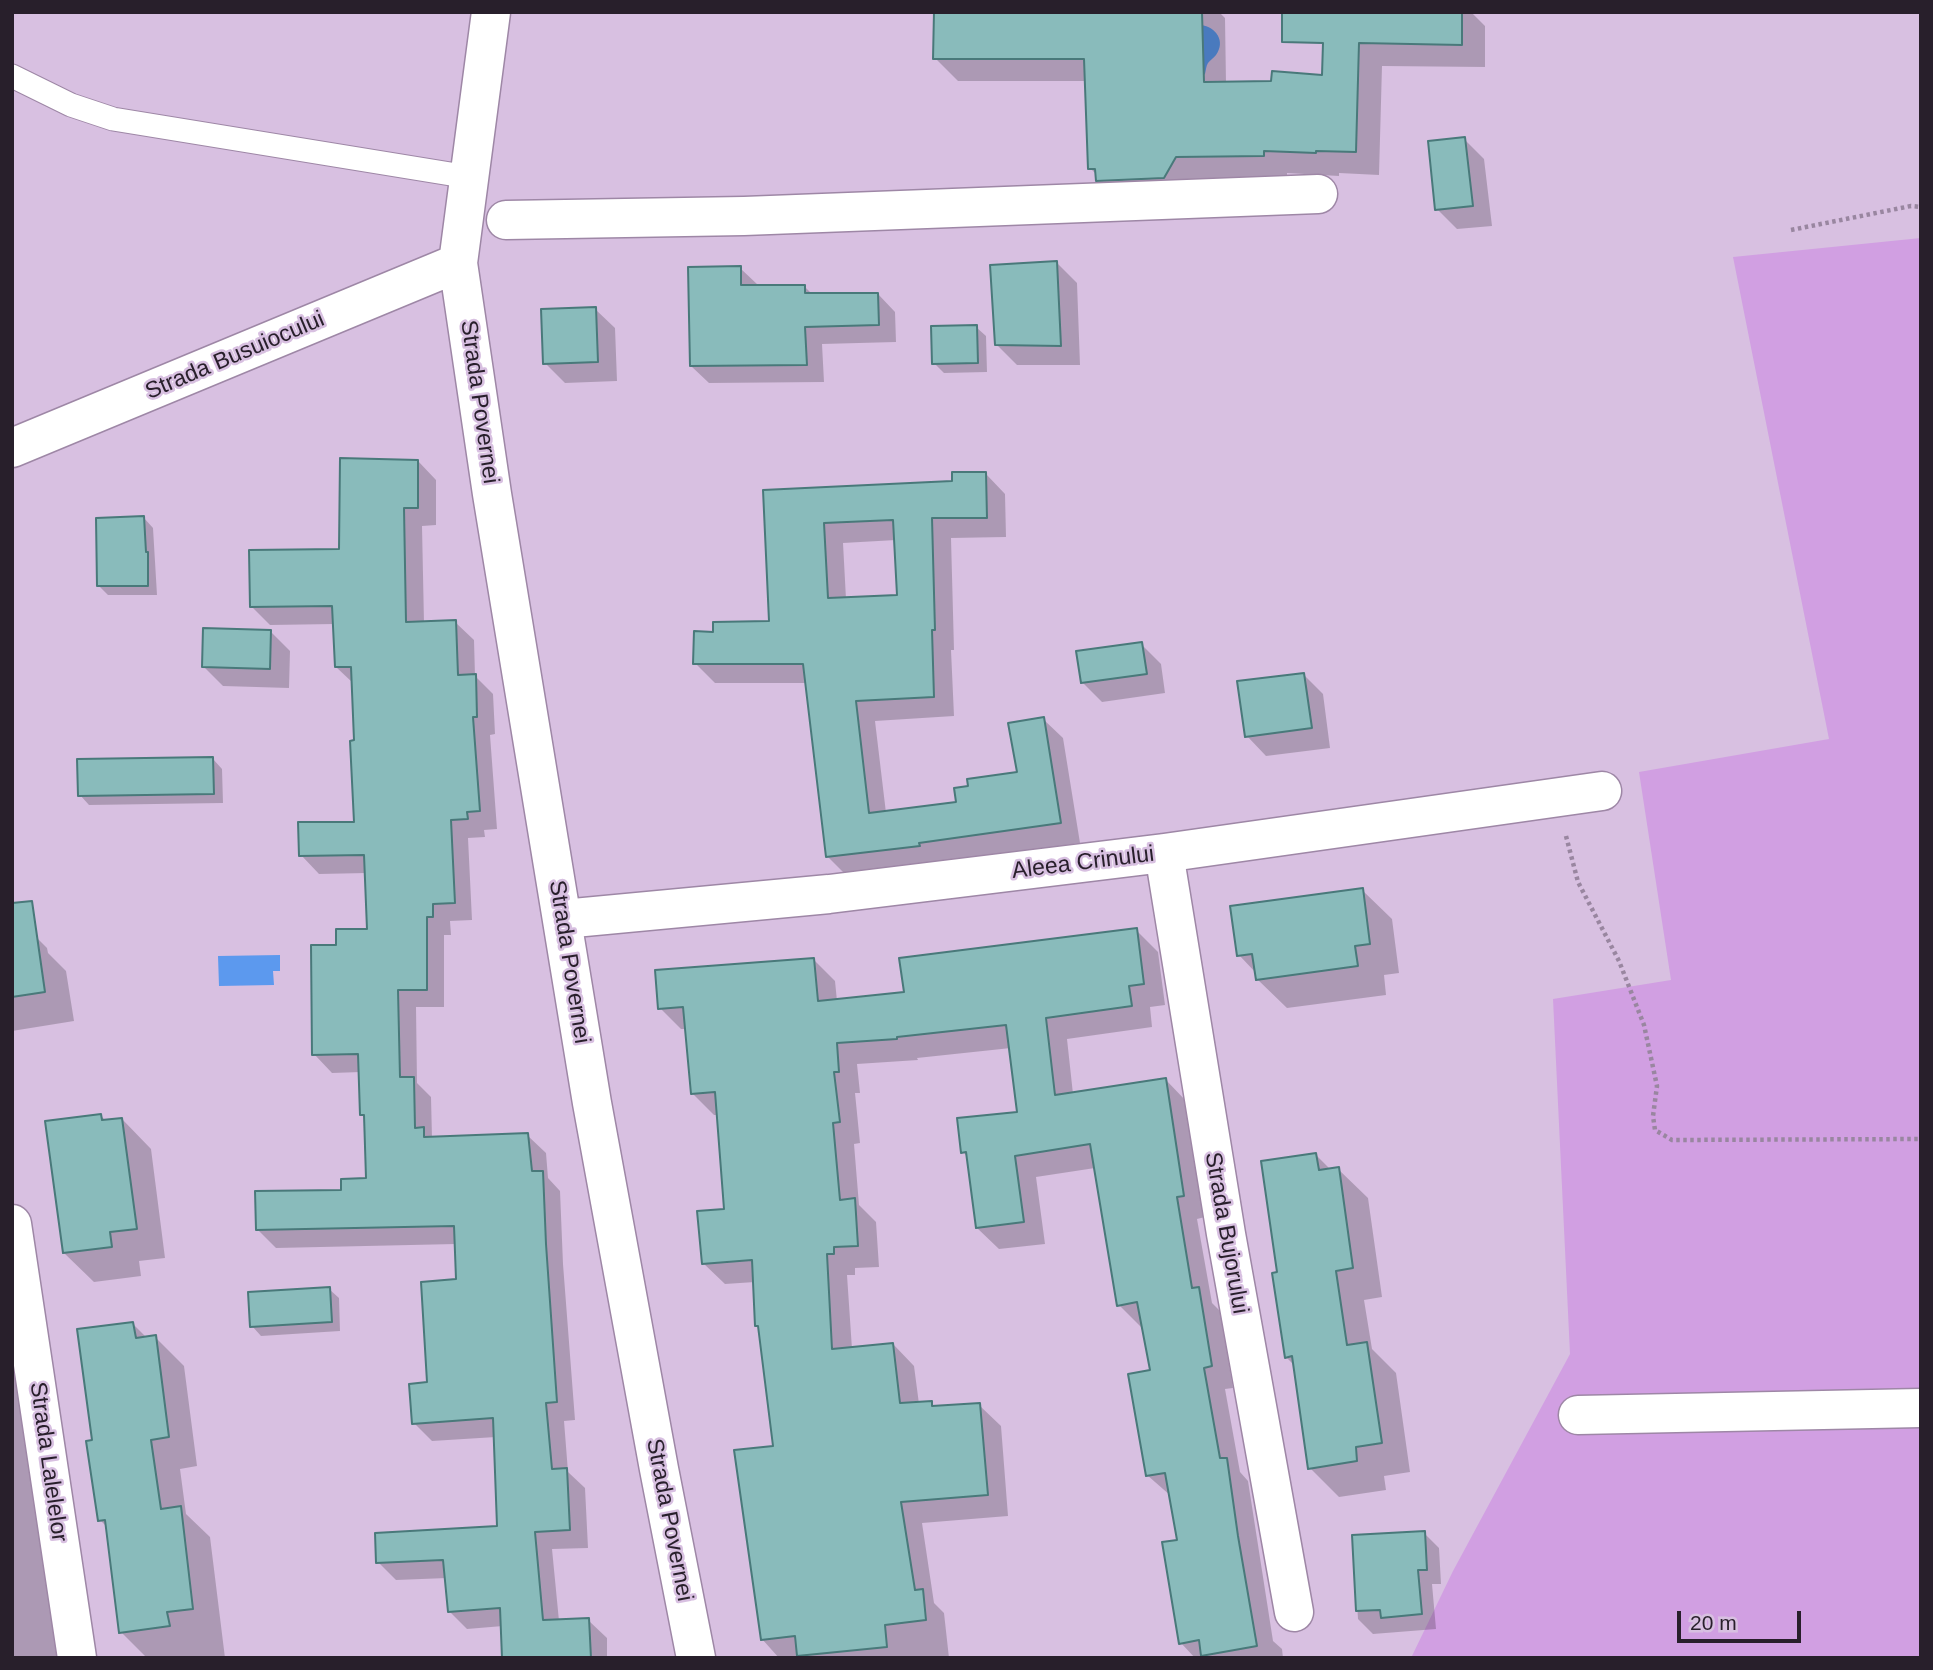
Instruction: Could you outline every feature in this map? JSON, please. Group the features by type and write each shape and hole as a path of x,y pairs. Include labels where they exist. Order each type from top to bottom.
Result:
{"street":[{"name":"Strada Povernei","path":"491,12 458,263 492,494 616,1236 696,1658"},
{"path":"506,220 744,216 1318,194"},
{"name":"Strada Busuiocului","path":"12,448 458,263"},
{"name":"Aleea Crinului","path":"563,919 829,894 1164,853 1602,791"},
{"name":"Strada Bujorului","path":"1164,853 1226,1234 1294,1612"},
{"name":"Strada Lalelelor","path":"12,1224 77,1658"},
{"path":"1578,1415 1921,1408"}],"lane":[{"path":"12,76 71,105 113,119 469,177"},
{"path":"464,222 506,220"}],"path":[{"path":"1791,230 1911,205 1921,207"},
{"path":"1565,831 1578,883 1619,961 1644,1025 1657,1086 1653,1116 1655,1130 1672,1140 1921,1139"}],"shaded area":[{"path":"1921,238 1921,1658 1411,1658 1453,1571 1570,1354 1553,999 1671,980 1639,772 1829,739 1733,257"}],"water":[{"path":"1201,25 1218,35 1220,45 1216,55 1207,64 1205,74 1200,77"},
{"path":"280,955 280,971 273,971 274,985 219,986 218,956"}],"building":[{"path":"934,12 1202,12 1204,82 1271,81 1272,71 1322,75 1323,43 1282,42 1282,12 1462,12 1462,45 1359,43 1356,152 1264,151 1264,156 1176,157 1164,178 1096,181 1095,169 1088,169 1084,59 933,59"},
{"path":"1465,137 1473,206 1435,210 1428,141"},
{"path":"1057,261 1061,346 995,345 990,265"},
{"path":"741,266 741,285 805,285 805,293 878,293 879,325 805,327 807,365 690,366 688,267"},
{"path":"596,307 598,362 543,364 541,309"},
{"path":"977,325 978,363 932,364 931,326"},
{"path":"340,458 418,460 418,508 404,508 406,622 456,620 458,675 476,674 477,717 473,717 480,811 467,812 468,819 451,820 455,903 433,904 433,917 427,917 427,990 398,990 400,1077 414,1077 415,1128 424,1127 424,1137 528,1133 532,1171 543,1171 557,1402 546,1403 552,1469 567,1468 570,1530 535,1532 543,1620 589,1618 591,1658 502,1658 500,1608 448,1612 443,1560 376,1563 375,1533 497,1526 493,1418 412,1424 409,1384 427,1382 421,1282 456,1279 454,1226 256,1230 255,1191 341,1190 341,1179 366,1178 358,1054 312,1055 311,945 336,945 336,929 367,929 364,855 299,856 298,822 354,822 350,741 354,740 351,667 335,667 332,606 250,607 249,550 339,549"},
{"path":"952,472 986,472 987,518 932,518 934,697 856,701 869,813 956,802 954,788 968,786 967,779 1017,772 1008,723 1044,717 1061,823 919,843 920,846 826,857 803,664 693,664 694,631 713,632 713,622 769,621 763,490 952,481","holes":["893,520 897,595 828,598 824,523"]},
{"path":"144,516 148,586 97,586 96,518"},
{"path":"203,628 271,630 270,669 202,667"},
{"path":"1142,642 1147,674 1081,683 1076,651"},
{"path":"1304,673 1312,728 1245,737 1237,681"},
{"path":"213,757 214,794 78,796 77,759"},
{"path":"1363,888 1370,944 1355,946 1358,966 1256,980 1252,954 1237,956 1230,906"},
{"path":"32,901 45,992 12,997 12,903"},
{"path":"1137,928 1144,984 1129,986 1132,1006 1046,1018 1055,1095 1166,1078 1184,1196 1177,1197 1192,1288 1199,1287 1212,1366 1204,1368 1220,1458 1227,1458 1257,1646 1201,1656 1199,1640 1179,1644 1162,1542 1177,1540 1165,1473 1146,1476 1128,1374 1150,1370 1137,1302 1117,1306 1090,1144 1015,1156 1024,1222 976,1228 966,1152 961,1153 957,1118 1017,1112 1006,1025 897,1039 837,1043 839,1072 834,1072 840,1122 833,1123 840,1200 855,1198 858,1246 834,1247 834,1254 827,1254 832,1349 893,1343 900,1403 932,1401 932,1406 980,1403 988,1495 901,1502 915,1590 923,1589 926,1620 885,1625 887,1647 797,1656 795,1636 761,1640 734,1450 773,1446 758,1326 755,1326 752,1260 702,1264 697,1211 724,1209 715,1092 691,1094 683,1007 658,1009 655,970 814,958 818,1001 904,992 899,958"},
{"path":"101,1114 102,1120 122,1118 137,1229 110,1232 112,1247 63,1253 45,1121"},
{"path":"1316,1153 1319,1170 1339,1167 1353,1268 1336,1271 1347,1345 1367,1342 1382,1443 1356,1447 1357,1461 1308,1469 1292,1356 1285,1358 1272,1273 1277,1272 1261,1161"},
{"path":"330,1287 332,1322 250,1327 248,1292"},
{"path":"133,1322 136,1338 156,1335 169,1437 151,1440 161,1509 181,1506 193,1609 167,1612 170,1626 119,1633 105,1520 98,1521 86,1441 92,1440 77,1329"},
{"path":"1425,1531 1427,1570 1418,1570 1422,1614 1381,1618 1380,1610 1356,1611 1352,1535"}]}
